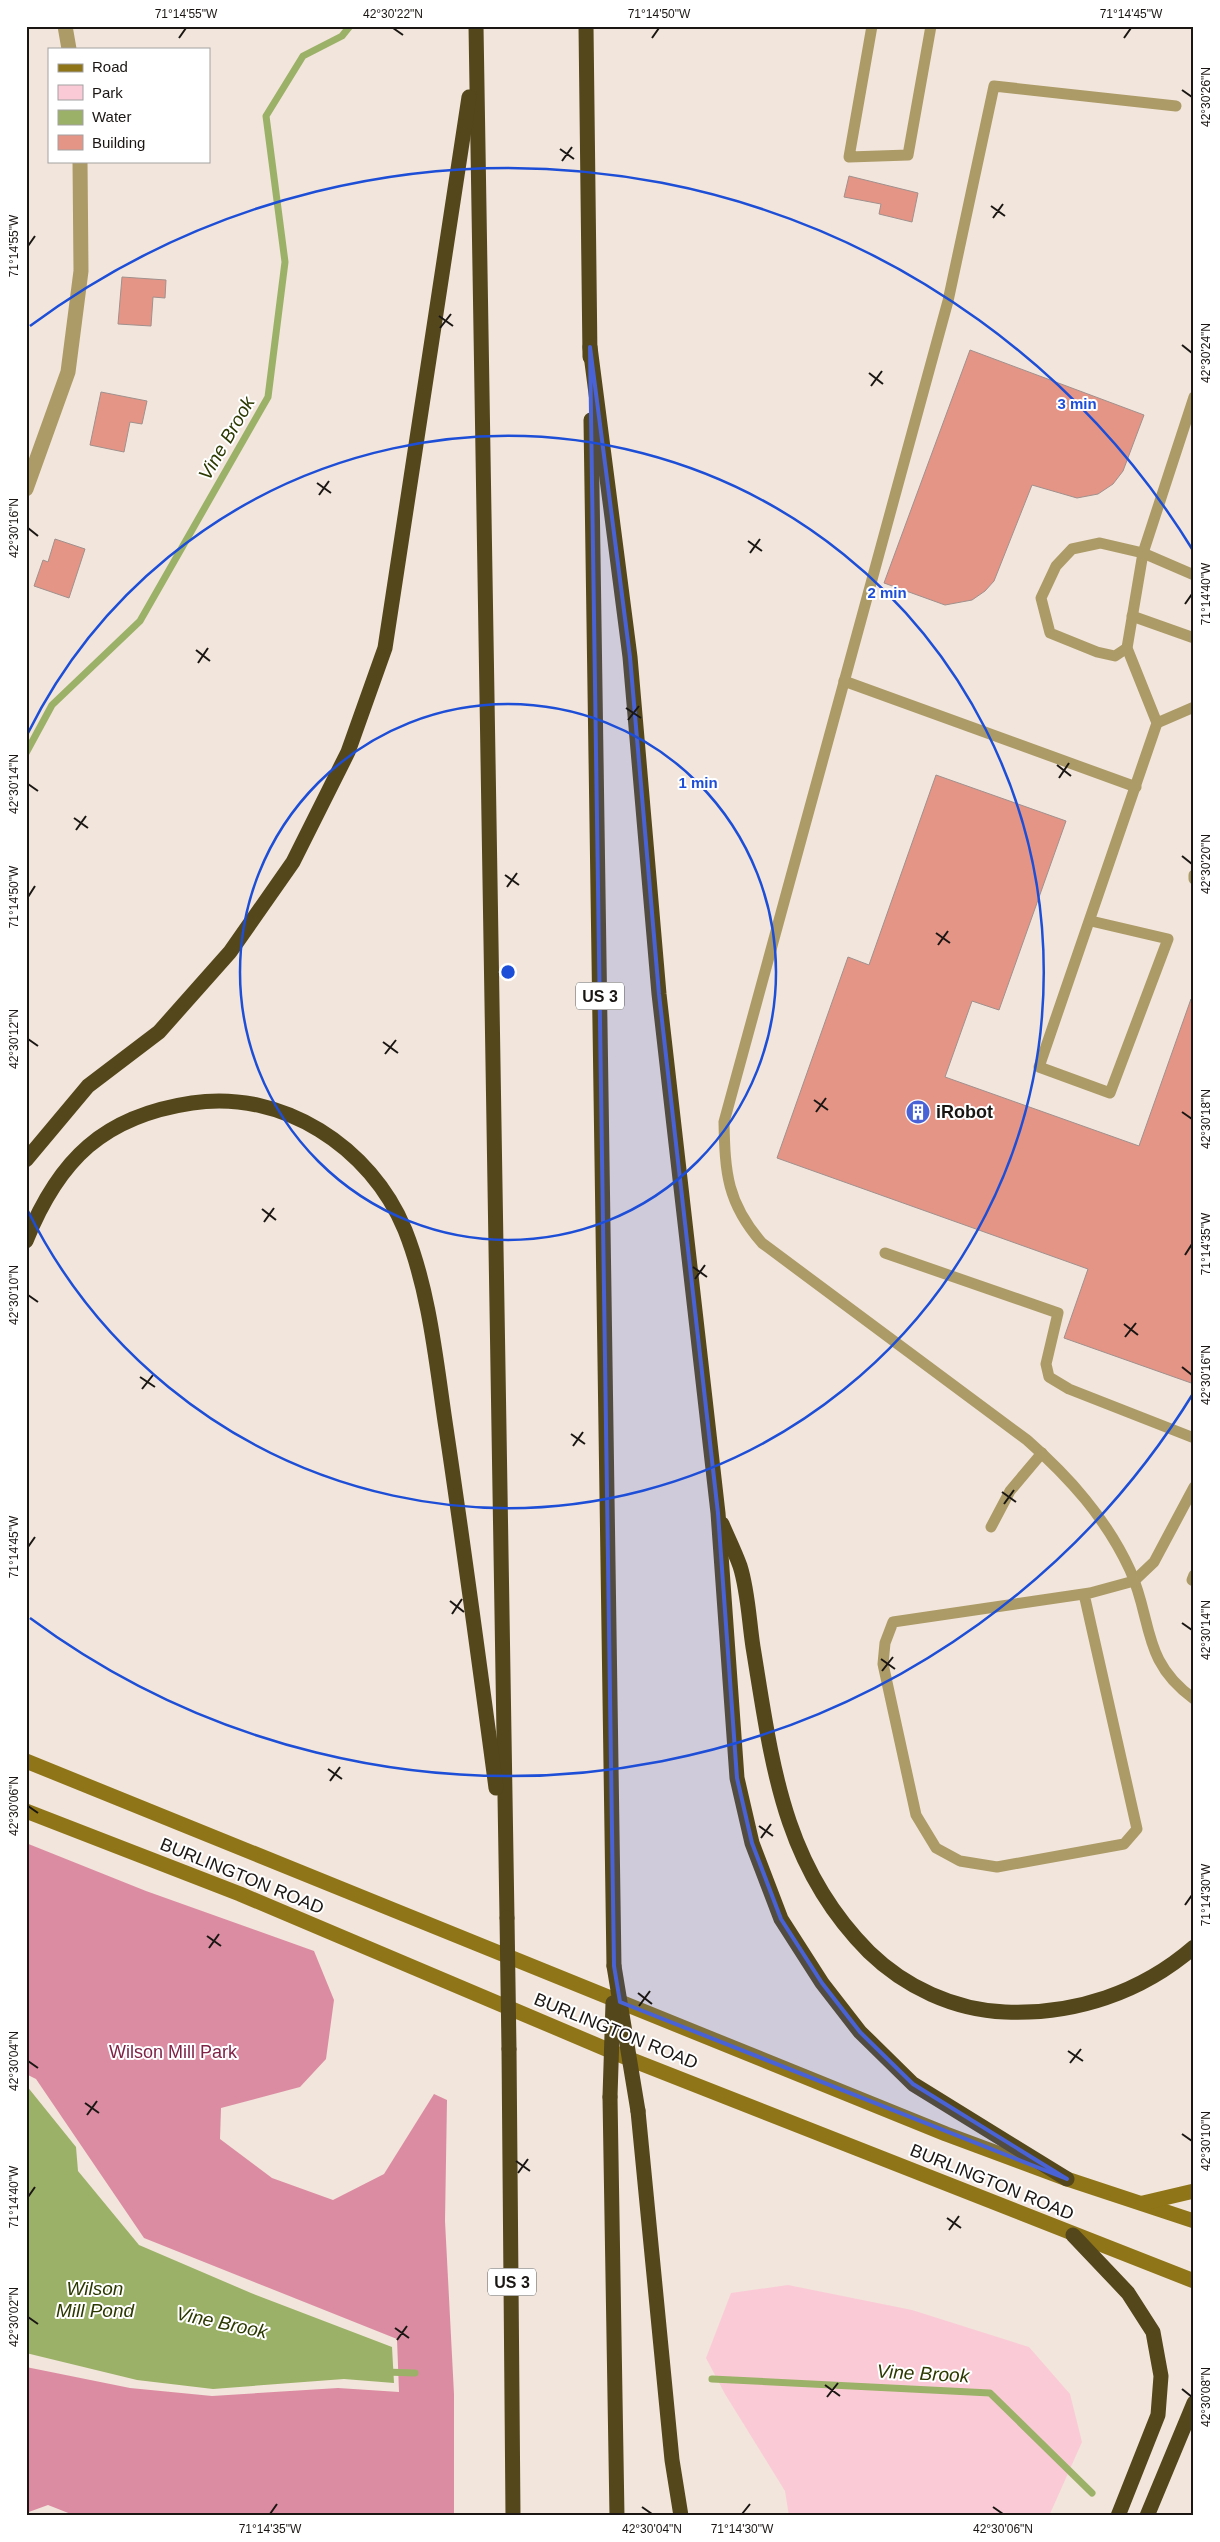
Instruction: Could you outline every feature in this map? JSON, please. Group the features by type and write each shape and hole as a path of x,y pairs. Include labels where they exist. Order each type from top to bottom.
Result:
{"highway":[{"name":"US 3","path":"476,26 509,2049 513,2516"},
{"name":"US 3","path":"586,26 614,1966 610,2097 617,2516"},
{"path":"26,1160 88,1086 158,1032 230,952 293,862 348,752 385,648 475,54"},
{"path":"590,347 630,657 659,994 718,1513 737,1778 752,1843 782,1919 822,1983 855,2026 914,2084 1066,2179"},
{"path":"26,1241 51,1187 76,1156 119,1123 160,1108 214,1099 263,1105 310,1123 351,1151 382,1190 404,1229 426,1297 455,1486 506,1856"},
{"path":"718,1513 740,1567 771,1757 779,1795 796,1844 823,1897 850,1932 880,1963 911,1985 951,2002 991,2011 1033,2013 1078,2008 1133,1988 1182,1957 1194,1947"},
{"path":"614,1966 638,2111 672,2460 681,2516"},
{"path":"1073,2234 1128,2294 1153,2332 1161,2376 1158,2415 1118,2516"},
{"path":"1147,2516 1194,2403"},
{"path":"1179,2437 1194,2422"}],"main road":[{"name":"BURLINGTON ROAD","path":"26,1761 937,2130 1066,2179 1143,2202 1194,2221"},
{"name":"BURLINGTON ROAD","path":"26,1811 248,1897 632,2060 706,2087 1194,2281"},
{"path":"1143,2202 1194,2191"}],"street":[{"path":"65,26 69,48"},
{"path":"26,489 68,372 81,271 80,162"}],"lane":[{"path":"872,26 849,157 908,155 931,26"},
{"path":"1176,106 994,86 948,301 724,1122 725,1163 740,1216 762,1243 1062,1471 1097,1513 1134,1581 1158,1661 1168,1676 1194,1699"},
{"path":"1091,921 1168,939 1110,1093 1039,1067 1091,921 1157,723 1127,648 1143,553 1194,397"},
{"path":"1127,648 1115,656 1097,652 1050,633 1042,598 1056,566 1072,549 1100,543 1143,553 1194,575"},
{"path":"1132,616 1194,638"},
{"path":"844,681 1136,787"},
{"path":"1157,723 1194,707"},
{"path":"885,1253 1058,1313 1046,1364 1049,1377 1069,1389 1194,1438"},
{"path":"991,1527 1010,1491 1042,1454"},
{"path":"1084,1594 1137,1829 1124,1844 997,1867 960,1861 936,1848 916,1815 883,1664 885,1643 893,1622 1084,1594 1134,1581 1154,1562 1189,1505 1194,1487"},
{"path":"1194,1575 1192,1580 1194,1581"}],"highlighted area":[{"path":"590,347 630,657 659,994 718,1513 737,1778 752,1843 781,1919 822,1983 860,2032 913,2084 1067,2179 620,2002 614,1966"}],"green space":[{"name":"Wilson Mill Park","path":"26,1843 146,1891 314,1951 334,2000 326,2059 300,2087 221,2108 220,2139 272,2178 333,2200 384,2174 434,2094 447,2100 445,2221 454,2394 454,2516 76,2516 48,2505 26,2513 26,2367 130,2388 212,2396 338,2388 399,2392 397,2339 144,2238 36,2079 26,2074"},
{"path":"788,2285 912,2310 1029,2347 1070,2394 1082,2442 1049,2516 789,2516 785,2491 725,2394 706,2358 731,2293"}],"water":[{"name":"Wilson Mill Pond","path":"26,2085 76,2147 78,2171 139,2245 251,2293 392,2347 394,2383 344,2379 213,2389 137,2380 26,2353"}],"building":[{"path":"849,176 918,193 912,222 879,214 881,204 844,197"},
{"path":"122,277 166,280 165,298 153,297 151,326 118,324"},
{"path":"970,350 1144,415 1123,471 1113,484 1098,494 1077,498 1032,485 994,581 985,591 972,600 945,605 884,583"},
{"path":"101,392 147,401 142,424 130,422 124,452 90,445"},
{"path":"55,539 85,549 69,598 34,586 43,560 48,562"},
{"name":"iRobot","path":"936,775 1066,821 999,1010 972,1001 945,1077 1139,1146 1191,999 1194,1000 1194,1384 1064,1338 1088,1269 777,1158 848,957 869,965"}],"waterway":[{"name":"Vine Brook","path":"26,753 52,705 140,621 268,397 285,262 266,116 303,56 342,36 350,26"},
{"name":"Vine Brook","path":"385,2372 415,2373"},
{"name":"Vine Brook","path":"712,2379 990,2393 1092,2493"}],"place":[{"name":"iRobot","path":"918,1112"}]}
